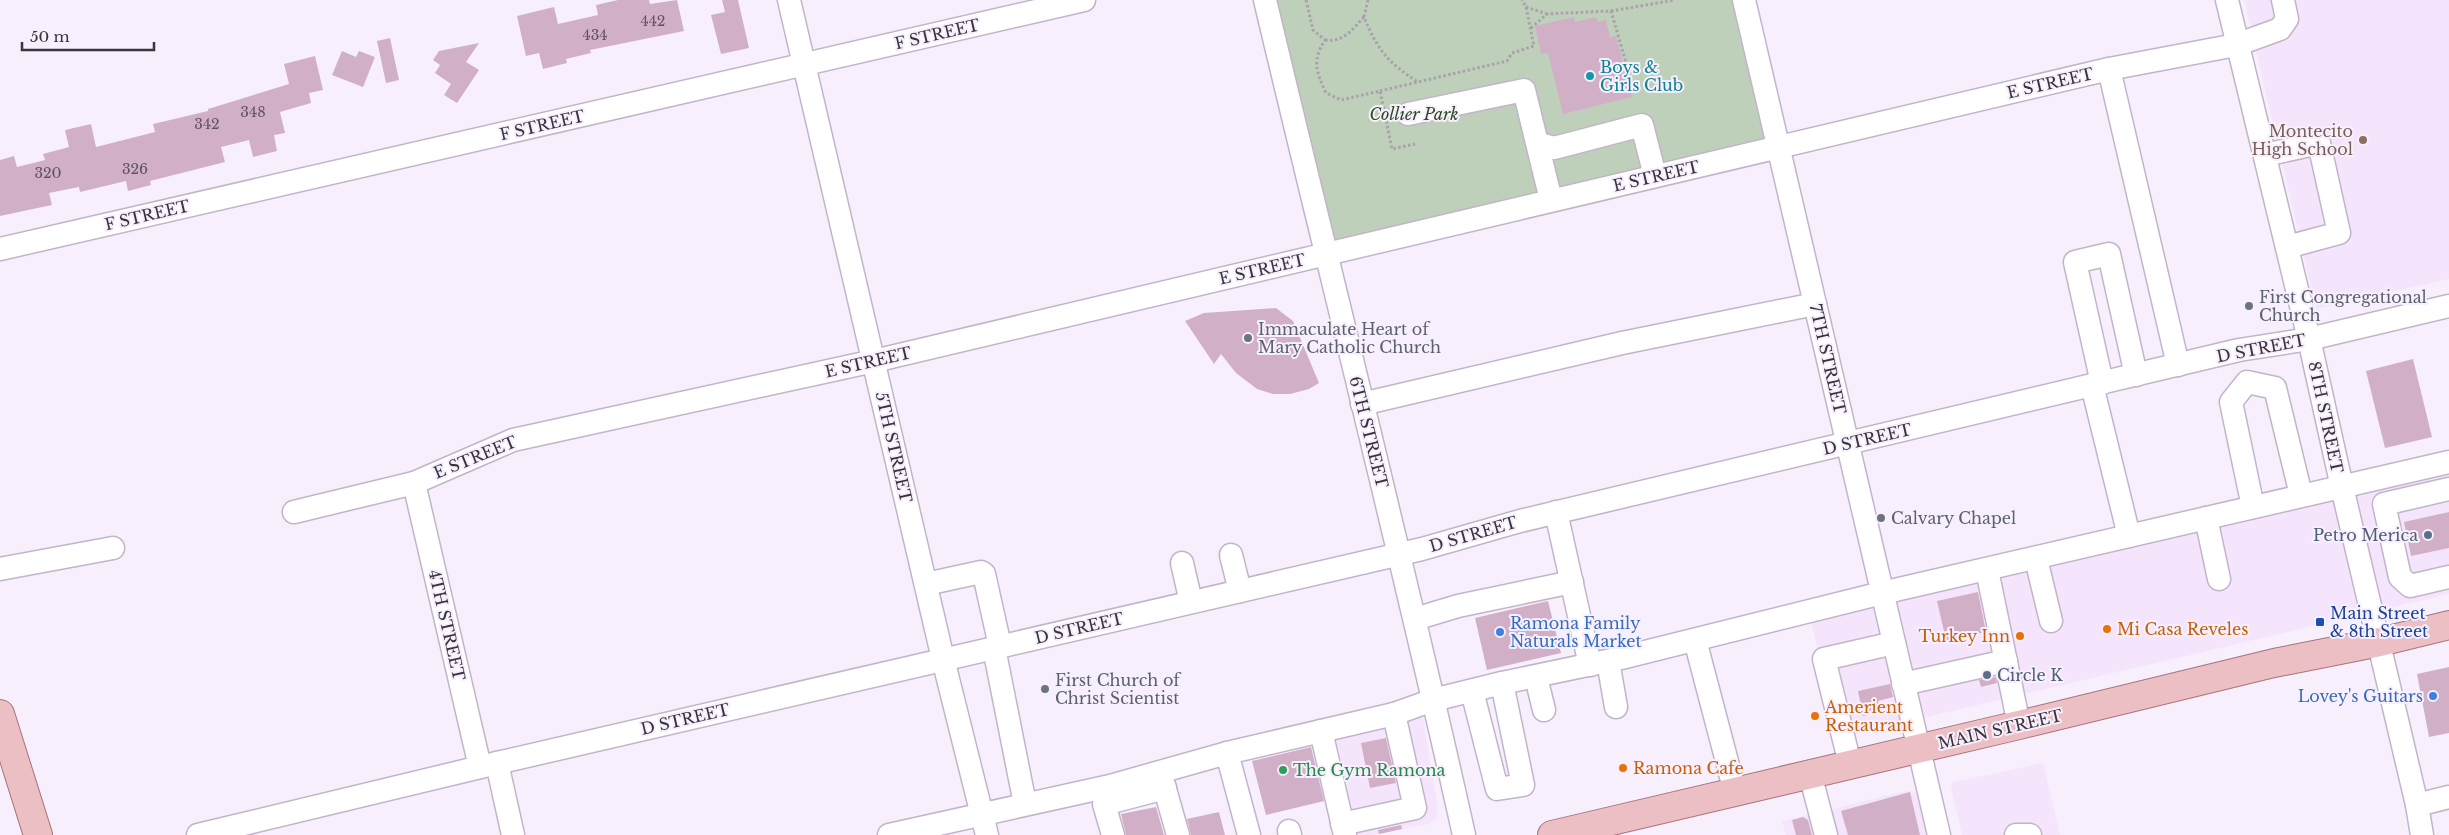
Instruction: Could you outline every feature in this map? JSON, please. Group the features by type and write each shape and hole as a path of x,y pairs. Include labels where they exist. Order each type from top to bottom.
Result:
{"main road":[{"name":"MAIN STREET","path":"1552,835 1625,827 1735,792 2274,663 2380,642 2449,625"},
{"path":"0,714 38,835"}],"street":[{"name":"5TH STREET","path":"789,0 943,659 987,835"},
{"name":"F STREET","path":"0,249 1084,0"},
{"name":"6TH STREET","path":"1265,0 1400,554 1464,835"},
{"name":"7TH STREET","path":"1744,0 1939,835"},
{"name":"8TH STREET","path":"2227,0 2236,45 2265,155 2380,642 2422,835"},
{"name":"E STREET","path":"294,512 414,483 513,440 874,361 2109,69 2236,45 2280,29 2287,19 2283,0"},
{"path":"2109,69 2178,365"},
{"path":"1408,114 1524,90 1539,144 1551,200"},
{"path":"1539,144 1554,148 1642,125 1655,176"},
{"path":"2265,155 2319,144 2339,233 2287,247"},
{"path":"2129,536 2097,384 2075,262 2109,254 2136,375"},
{"path":"1362,404 1622,343 1815,304"},
{"name":"D STREET","path":"198,835 489,765 1400,554 1556,512 2239,350 2309,339 2449,306"},
{"path":"2239,350 2247,382"},
{"path":"2247,382 2275,388 2301,496"},
{"path":"2247,382 2231,402 2253,507"},
{"path":"1113,835 1104,804 1228,753 1394,714 1433,700 1502,683 1599,663 1882,593 2036,559 2449,462"},
{"name":"4TH STREET","path":"414,483 489,765 513,835"},
{"path":"2449,489 2384,504 2400,577 2410,586 2449,577"},
{"path":"1556,512 1572,582 1616,707"},
{"path":"2206,518 2219,579"},
{"path":"0,569 113,548"},
{"path":"1231,555 1240,591"},
{"path":"2036,559 2050,621"},
{"path":"1182,563 1192,602"},
{"path":"1987,570 2019,725"},
{"path":"926,584 981,572 984,574 1025,804"},
{"path":"1415,619 1458,606 1572,582"},
{"path":"1695,640 1735,792"},
{"path":"1850,764 1824,659 1894,643"},
{"path":"1903,684 2006,661"},
{"path":"1536,677 1544,710"},
{"path":"1472,691 1496,789 1523,785 1502,683"},
{"path":"1321,732 1343,829 1415,808 1394,714"},
{"path":"1228,753 1249,835"},
{"path":"1810,774 1826,835"},
{"path":"888,835 1110,786 1162,780"},
{"path":"1162,780 1178,835"},
{"path":"2417,805 2449,797"},
{"path":"2016,835 2030,835"}],"path":[{"path":"1306,0 1313,30 1325,40 1334,41 1347,35 1364,17 1368,0"},
{"path":"1325,40 1318,52 1317,74 1326,93 1341,100 1508,61 1512,53 1534,46 1526,7 1522,0"},
{"path":"1526,7 1547,14 1611,12 1675,0"},
{"path":"1611,12 1627,66"},
{"path":"1530,29 1547,14"},
{"path":"1364,17 1381,53 1392,64 1418,82"},
{"path":"1380,91 1392,149 1415,144"}],"shaded area":[{"name":"Montecito High School","path":"2244,0 2449,0 2449,279 2316,309"},
{"path":"2449,474 2449,594 1838,738 1811,621"},
{"path":"1422,713 1438,808 1436,819 1428,824 1373,835 1358,835 1335,732"},
{"path":"2043,763 2060,835 1962,835 1951,788 1953,782"},
{"path":"1910,790 1917,794 1929,835 1786,835 1782,821"}],"green space":[{"name":"Collier Park","path":"1266,0 1744,0 1778,146 1326,253"}],"building":[{"path":"618,0 649,0 650,4 677,0 684,31 590,50 591,53 566,59 567,63 543,69 539,53 526,56 517,16 554,7 558,24 598,15 596,5"},
{"path":"722,0 738,0 749,48 721,54 711,15 725,12"},
{"name":"Boys & Girls Club","path":"1574,17 1575,22 1596,17 1598,22 1606,20 1610,37 1616,36 1632,97 1563,114 1548,53 1541,54 1535,26"},
{"path":"390,38 399,80 386,83 377,41"},
{"path":"479,43 466,62 479,70 457,103 444,95 451,84 435,73 440,65 433,60 439,51"},
{"path":"342,51 356,57 359,51 375,57 363,87 332,75"},
{"path":"315,56 323,90 309,93 311,103 280,112 285,133 274,135 277,151 253,157 249,140 221,147 225,162 150,181 151,185 128,191 126,181 80,192 79,187 49,193 52,205 0,216 0,160 14,156 17,167 45,160 43,154 69,147 65,130 91,124 96,147 155,132 153,124 208,111 208,109 289,84 284,64"},
{"name":"Immaculate Heart of Mary Catholic Church","path":"1276,308 1293,321 1319,383 1309,389 1290,394 1273,394 1257,389 1236,373 1221,354 1214,364 1185,321 1204,313"},
{"path":"2413,359 2432,437 2385,448 2366,371"},
{"name":"Petro Merica","path":"2449,512 2449,548 2411,556 2404,522"},
{"path":"1978,592 1986,632 1946,640 1937,601"},
{"path":"1548,601 1561,653 1487,670 1475,618"},
{"name":"Lovey's Guitars","path":"2449,667 2449,733 2429,737 2417,674"},
{"path":"1996,677 1997,683 1981,687 1979,680"},
{"path":"1890,684 1893,697 1878,701 1880,712 1863,716 1858,691"},
{"path":"1386,738 1396,783 1370,788 1361,743"},
{"path":"1311,747 1324,801 1266,815 1252,761"},
{"path":"1910,792 1920,835 1848,835 1841,811"},
{"path":"1156,807 1164,835 1126,835 1121,814"},
{"path":"1219,812 1225,835 1191,835 1187,819"},
{"path":"1803,817 1808,820 1812,835 1796,835 1792,820"},
{"path":"1401,825 1402,829 1379,834 1378,830"}],"place":[{"name":"Boys & Girls Club","path":"1590,76"},
{"name":"Montecito High School","path":"2363,140"},
{"name":"First Congregational Church","path":"2249,306"},
{"name":"Immaculate Heart of Mary Catholic Church","path":"1248,338"},
{"name":"Calvary Chapel","path":"1881,518"},
{"name":"Petro Merica","path":"2428,535"},
{"name":"Main Street & 8th Street","path":"2320,622"},
{"name":"Mi Casa Reveles","path":"2107,629"},
{"name":"Ramona Family Naturals Market","path":"1500,632"},
{"name":"Turkey Inn","path":"2020,636"},
{"name":"Circle K","path":"1987,675"},
{"name":"First Church of Christ Scientist","path":"1045,689"},
{"name":"Lovey's Guitars","path":"2433,696"},
{"name":"Amerient Restaurant","path":"1815,716"},
{"name":"Ramona Cafe","path":"1623,768"},
{"name":"The Gym Ramona","path":"1283,770"}]}
